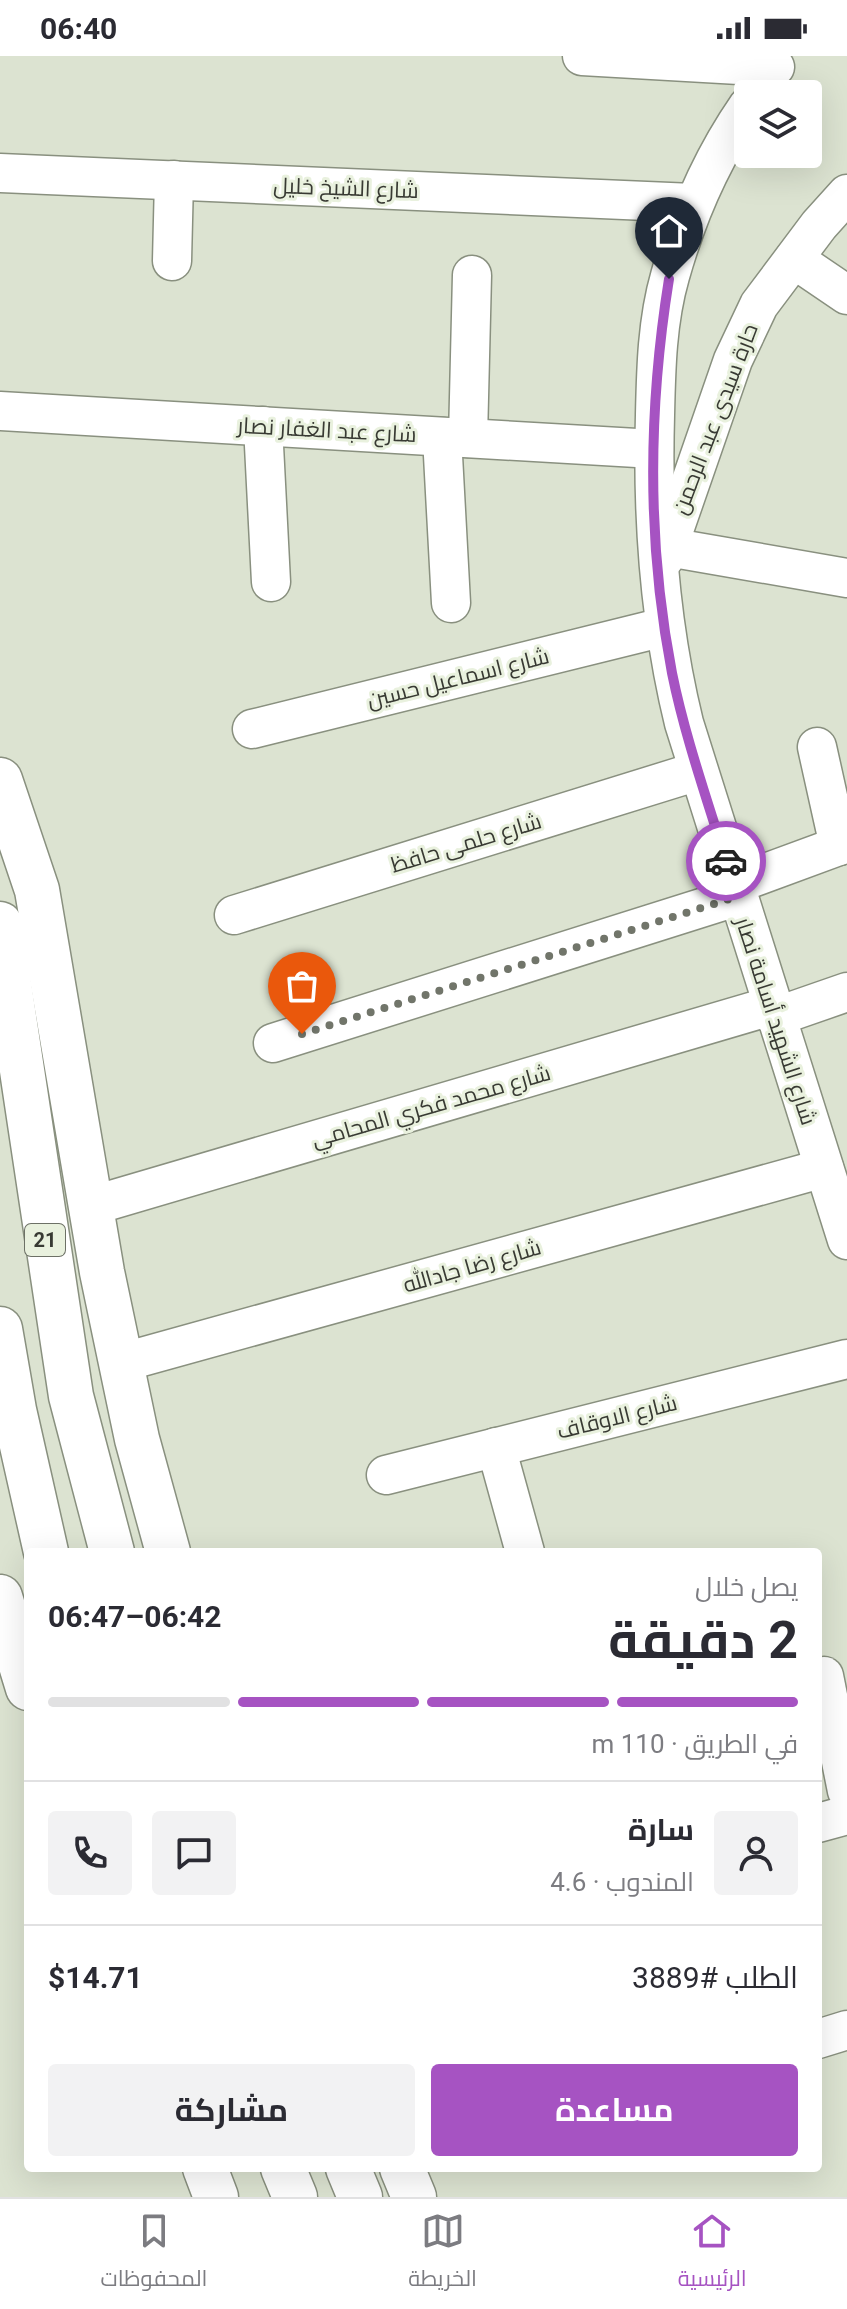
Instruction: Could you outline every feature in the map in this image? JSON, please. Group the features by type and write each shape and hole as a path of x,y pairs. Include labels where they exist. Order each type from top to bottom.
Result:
{"main road":[{"path":"0,780 37,890 120,1363 167,1548"},
{"name":"21","path":"0,924 71,1396 111,1548"},
{"path":"0,1329 45,1548"},
{"path":"0,1597 24,1675"},
{"path":"207,2172 216,2197"},
{"path":"285,2172 295,2197"},
{"path":"350,2172 360,2197"},
{"path":"404,2172 414,2197"}],"street":[{"path":"582,56 772,72"},
{"name":"شارع الشهيد أسامة نصار","path":"734,131 693,203 666,293 656,359 654,449 663,562 664,627 698,771 847,1240"},
{"name":"شارع الشيخ خليل","path":"0,173 693,203"},
{"path":"172,261 174,180"},
{"name":"حارة سيدى عبد الرحمن","path":"663,562 733,360 759,305 847,194"},
{"path":"794,259 847,295"},
{"path":"451,603 455,437 472,275"},
{"name":"شارع عبد الغفار نصار","path":"0,411 654,449"},
{"path":"263,426 271,582"},
{"path":"663,562 847,578"},
{"name":"شارع اسماعيل حسين","path":"252,729 664,627"},
{"path":"273,1043 735,891 843,844 817,747"},
{"name":"شارع حلمى حافظ","path":"234,915 698,771"},
{"name":"شارع محمد فكري المحامي","path":"91,1206 847,992"},
{"name":"شارع رضا جادالله","path":"120,1363 824,1168"},
{"name":"شارع الاوقاف","path":"386,1475 847,1359"},
{"path":"496,1447 524,1548"},
{"path":"830,1674 847,1791"},
{"path":"822,1822 847,1815"},
{"path":"822,2038 847,2030"}],"way so far":[{"path":"302,1034 736,897 726,861"}],"route":[{"path":"669,279 656,359 654,514 658,578 664,627 684,723 726,861"}]}
